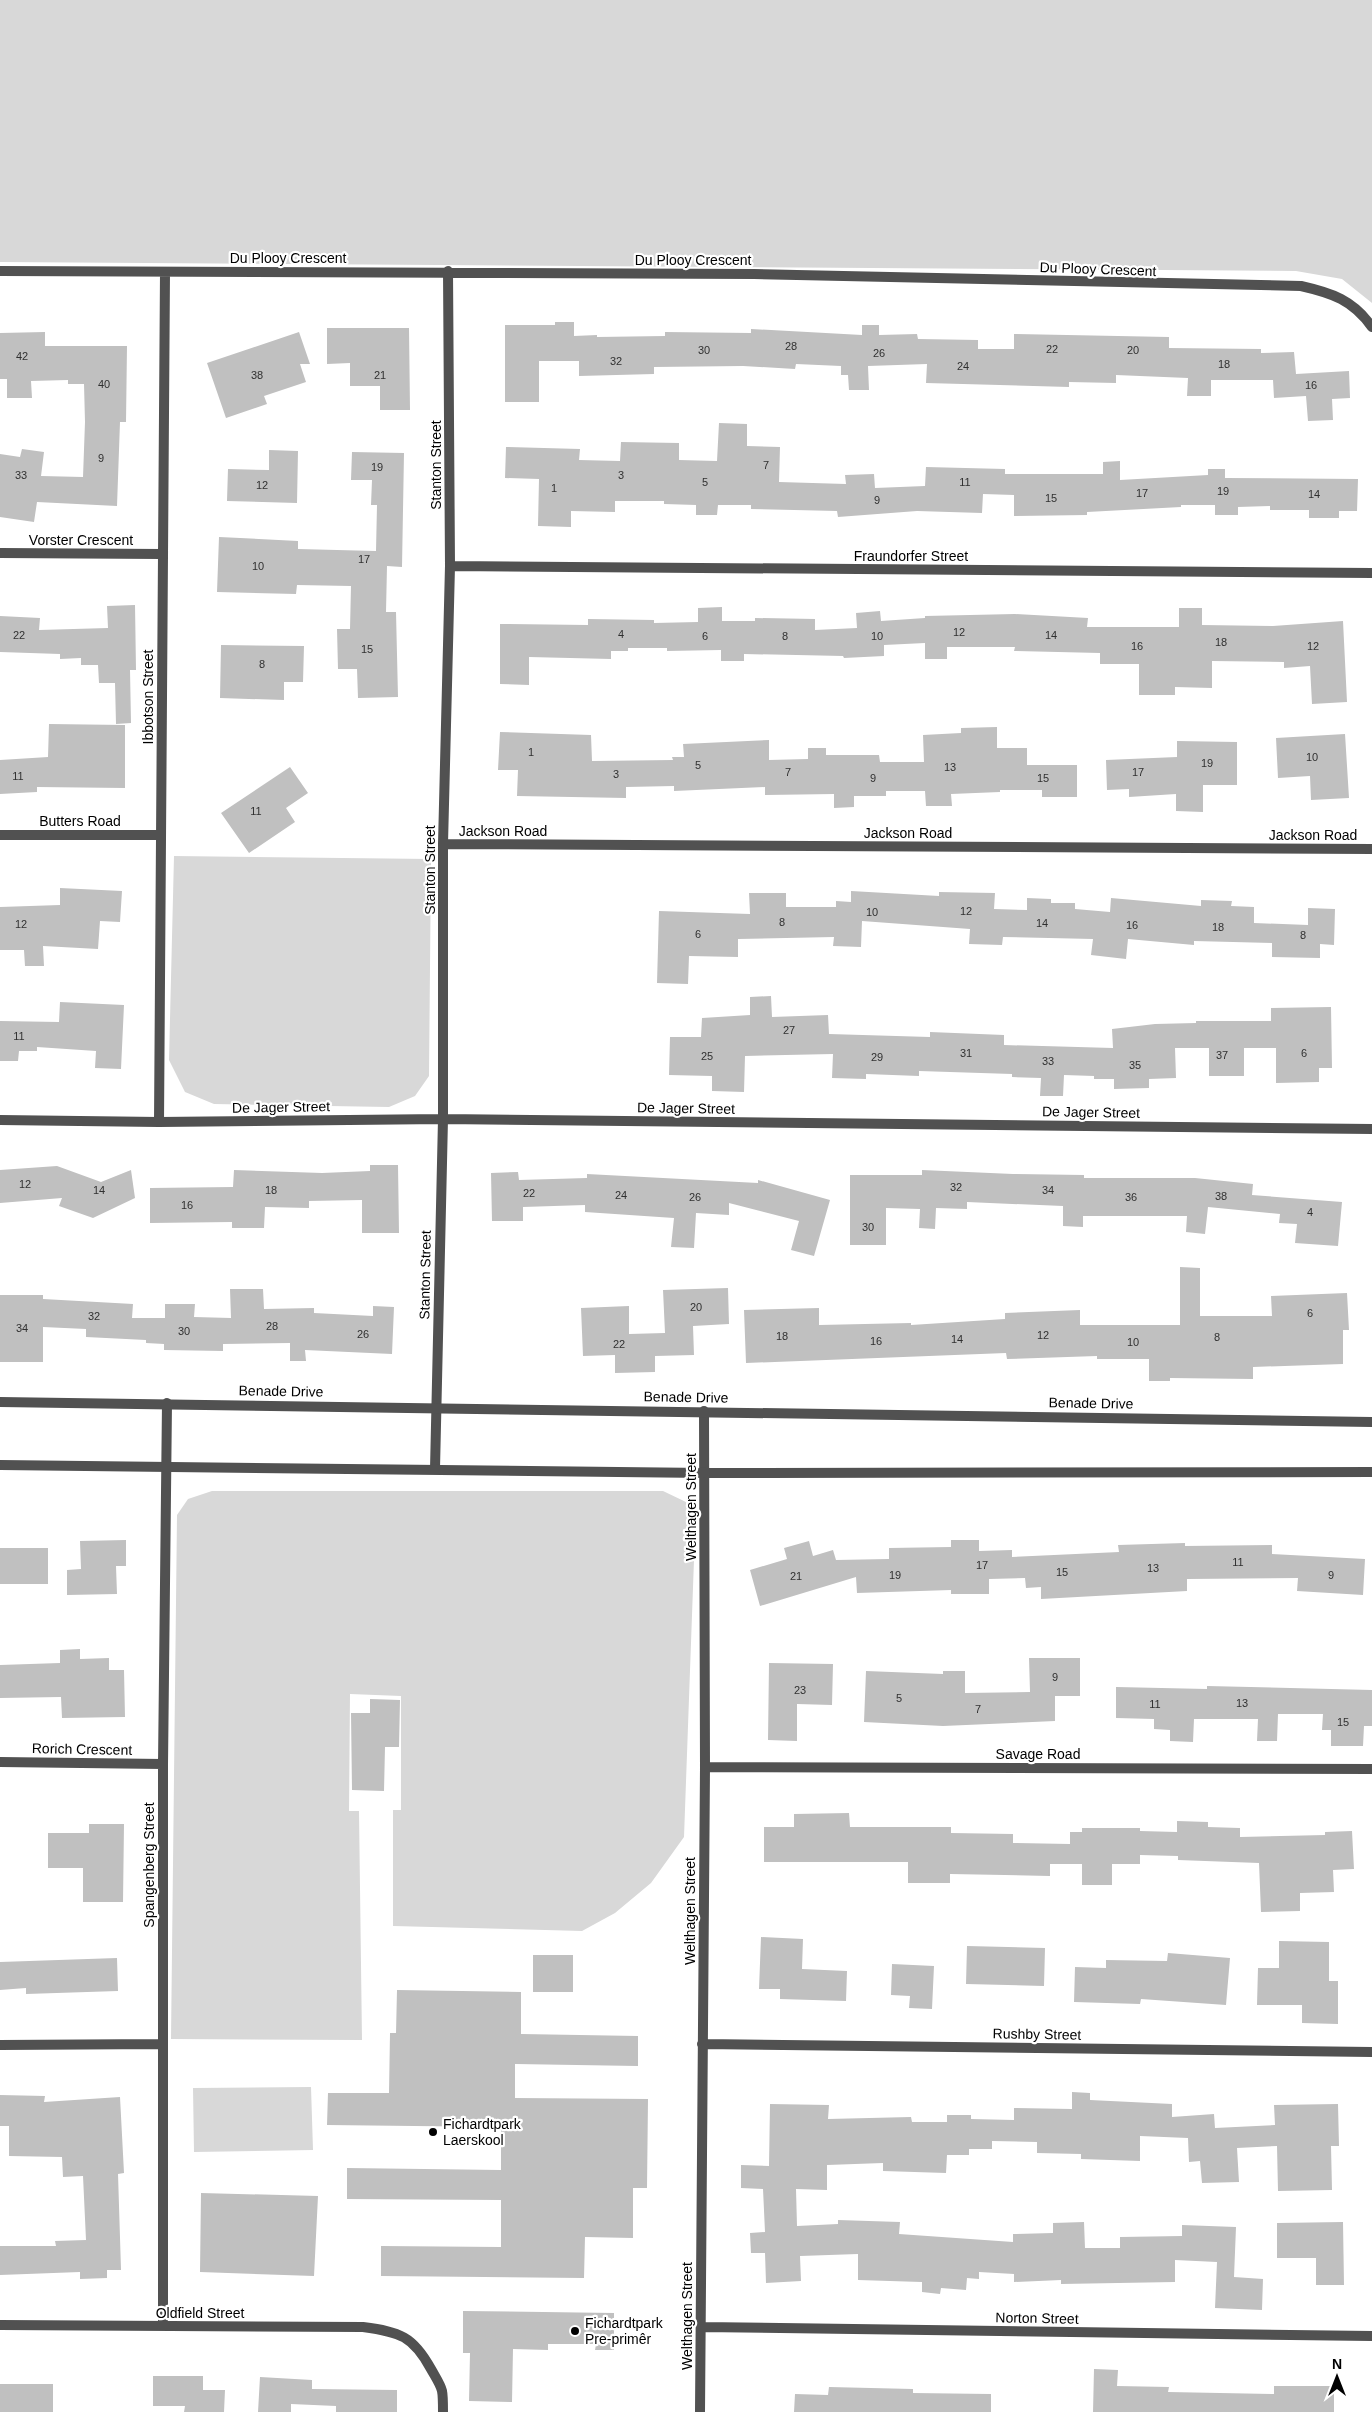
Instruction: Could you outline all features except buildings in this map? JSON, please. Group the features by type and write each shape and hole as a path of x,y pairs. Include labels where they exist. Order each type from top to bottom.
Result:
{"street":[{"name":"Du Plooy Crescent","path":"0,271 448,271 754,274 1301,286 1329,292 1347,302 1365,317 1372,327"},
{"name":"Stanton Street","path":"435,1469 442,1118 443,844 450,566 448,271"},
{"name":"Ibbotson Street","path":"159,1122 165,272"},
{"name":"Vorster Crescent","path":"0,553 162,554"},
{"name":"Fraundorfer Street","path":"450,566 1372,573"},
{"name":"Butters Road","path":"0,835 161,835"},
{"name":"Jackson Road","path":"443,844 1372,849"},
{"name":"De Jager Street","path":"0,1120 159,1122 442,1118 1372,1129"},
{"name":"Benade Drive","path":"0,1402 1372,1422"},
{"name":"Spangenberg Street","path":"163,2326 163,1764 167,1404"},
{"name":"Welthagen Street","path":"700,2412 705,1767 706,1473 704,1411"},
{"path":"0,1465 706,1473 1372,1472"},
{"name":"Rorich Crescent","path":"0,1762 163,1764"},
{"name":"Savage Road","path":"705,1767 1372,1769"},
{"path":"0,2045 162,2044"},
{"name":"Rushby Street","path":"702,2044 1372,2052"},
{"name":"Oldfield Street","path":"0,2325 363,2327 400,2334 419,2348 443,2388 443,2412"},
{"name":"Norton Street","path":"701,2327 1372,2336"}],"shaded area":[{"path":"0,0 1372,0 1372,303 1342,279 1296,271 0,262"},
{"path":"174,856 431,859 429,1076 415,1096 389,1107 214,1104 185,1092 169,1060"},
{"path":"212,1491 663,1491 686,1502 695,1532 684,1837 651,1883 615,1913 582,1931 393,1926 393,1810 401,1810 401,1696 350,1694 349,1811 359,1811 362,2040 171,2039 177,1515 188,1499"},
{"path":"311,2087 313,2150 194,2152 193,2088"}],"place":[{"name":"Fichardtpark Laerskool","path":"433,2132"},
{"name":"Fichardtpark Pre-primêr","path":"575,2331"}]}
